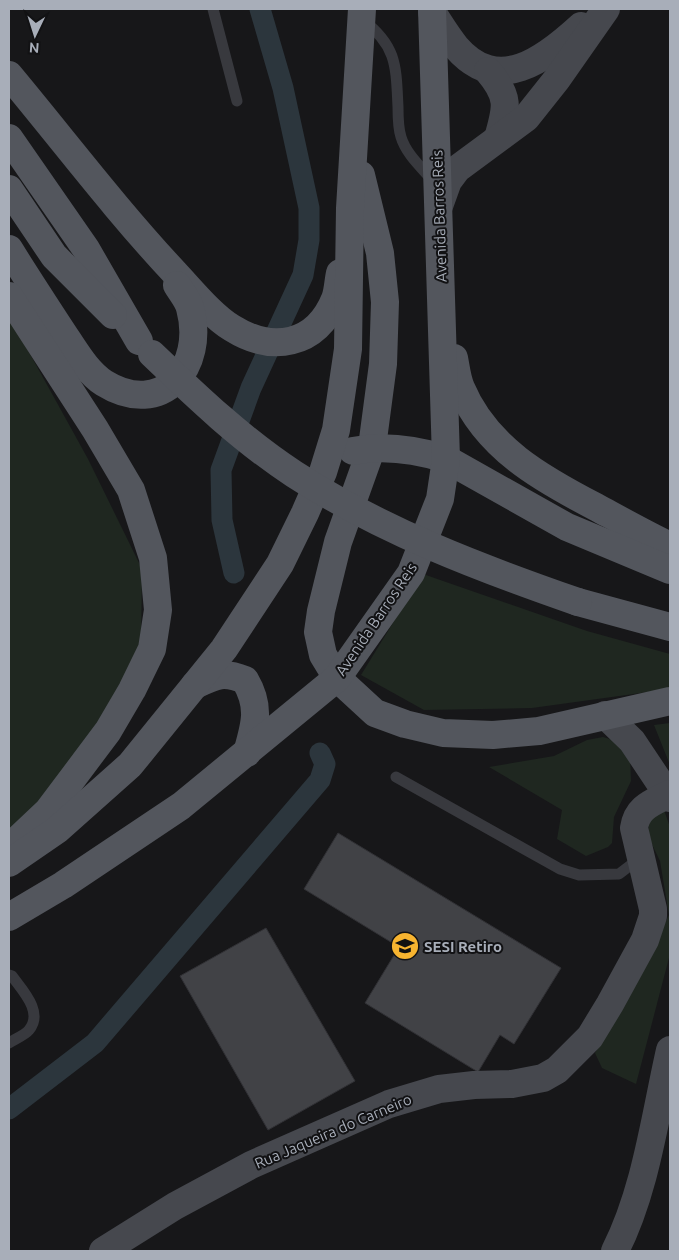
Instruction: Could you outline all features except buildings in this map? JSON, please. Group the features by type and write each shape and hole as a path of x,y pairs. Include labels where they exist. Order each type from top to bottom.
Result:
{"main road":[{"path":"488,71 519,68 546,56 601,9"},
{"path":"439,196 457,169 526,118 544,97 606,9"},
{"path":"432,10 456,47 467,58 488,71 501,86 505,99 504,117 498,138"},
{"name":"Avenida Barros Reis","path":"9,917 63,885 181,806 337,678 410,573 440,499 446,459 443,309 432,10"},
{"path":"9,863 58,830 124,771 224,649 280,564 306,513 323,472 336,430 348,349 350,208 362,14"},
{"path":"9,75 156,253 230,328 253,340 274,344 303,338 327,315 336,297 350,208"},
{"path":"9,138 86,249 146,348"},
{"path":"354,144 380,253 385,302 383,364 372,448 338,542 321,612 318,632 323,655 337,678 375,713 405,724 443,733 493,735 539,731 670,701"},
{"path":"9,189 54,256 146,348 247,440 294,474 327,494 402,533 498,574 578,602 670,627"},
{"path":"9,249 85,365 103,382 130,395 160,393 185,371 192,353 195,330 190,306 156,253"},
{"path":"9,296 95,429 131,490 154,558 158,610 152,649 132,690 108,731 48,811 9,848"},
{"path":"443,309 460,387 486,428 511,455 543,479 670,546"},
{"path":"306,513 336,467 352,452 372,448 425,452 446,459 567,527 670,570"},
{"path":"193,686 216,675 230,674 246,680 252,690 257,707 247,753"},
{"path":"605,715 632,742 669,796"},
{"name":"Rua Jaqueira do Carneiro","path":"103,1251 175,1206 250,1165 389,1104 439,1089 512,1084 543,1078 557,1070 590,1037 645,940 653,916 653,909 634,828 636,817 644,806 669,796"},
{"path":"615,1251 630,1216 670,1050"}],"lane":[{"path":"213,9 236,101"},
{"path":"362,14 384,38 390,48 397,84 401,137 439,196"},
{"path":"396,777 560,869 579,875 619,874 641,856"},
{"path":"9,975 12,976 34,1008 34,1019 29,1030 9,1043"}],"shaded area":[{"path":"9,316 88,459 142,569 141,644 116,692 86,742 41,802 9,831"},
{"path":"423,574 587,631 670,654 670,689 532,708 424,710 361,675"},
{"path":"670,723 670,765 654,725"},
{"path":"603,737 620,742 630,755 631,781 614,817 612,843 608,847 586,856 557,839 562,810 489,767 554,756 587,740"},
{"path":"664,810 670,827 670,954 636,1084 602,1068 595,1053 633,988 669,915 660,861 648,836 649,818"}],"waterway":[{"path":"234,573 222,520 221,470 251,388 303,275 309,240 309,208 283,88 260,9"},
{"path":"9,1109 95,1043 320,780 325,764 320,753"}],"place":[{"name":"SESI Retiro","path":"405,946"}]}
